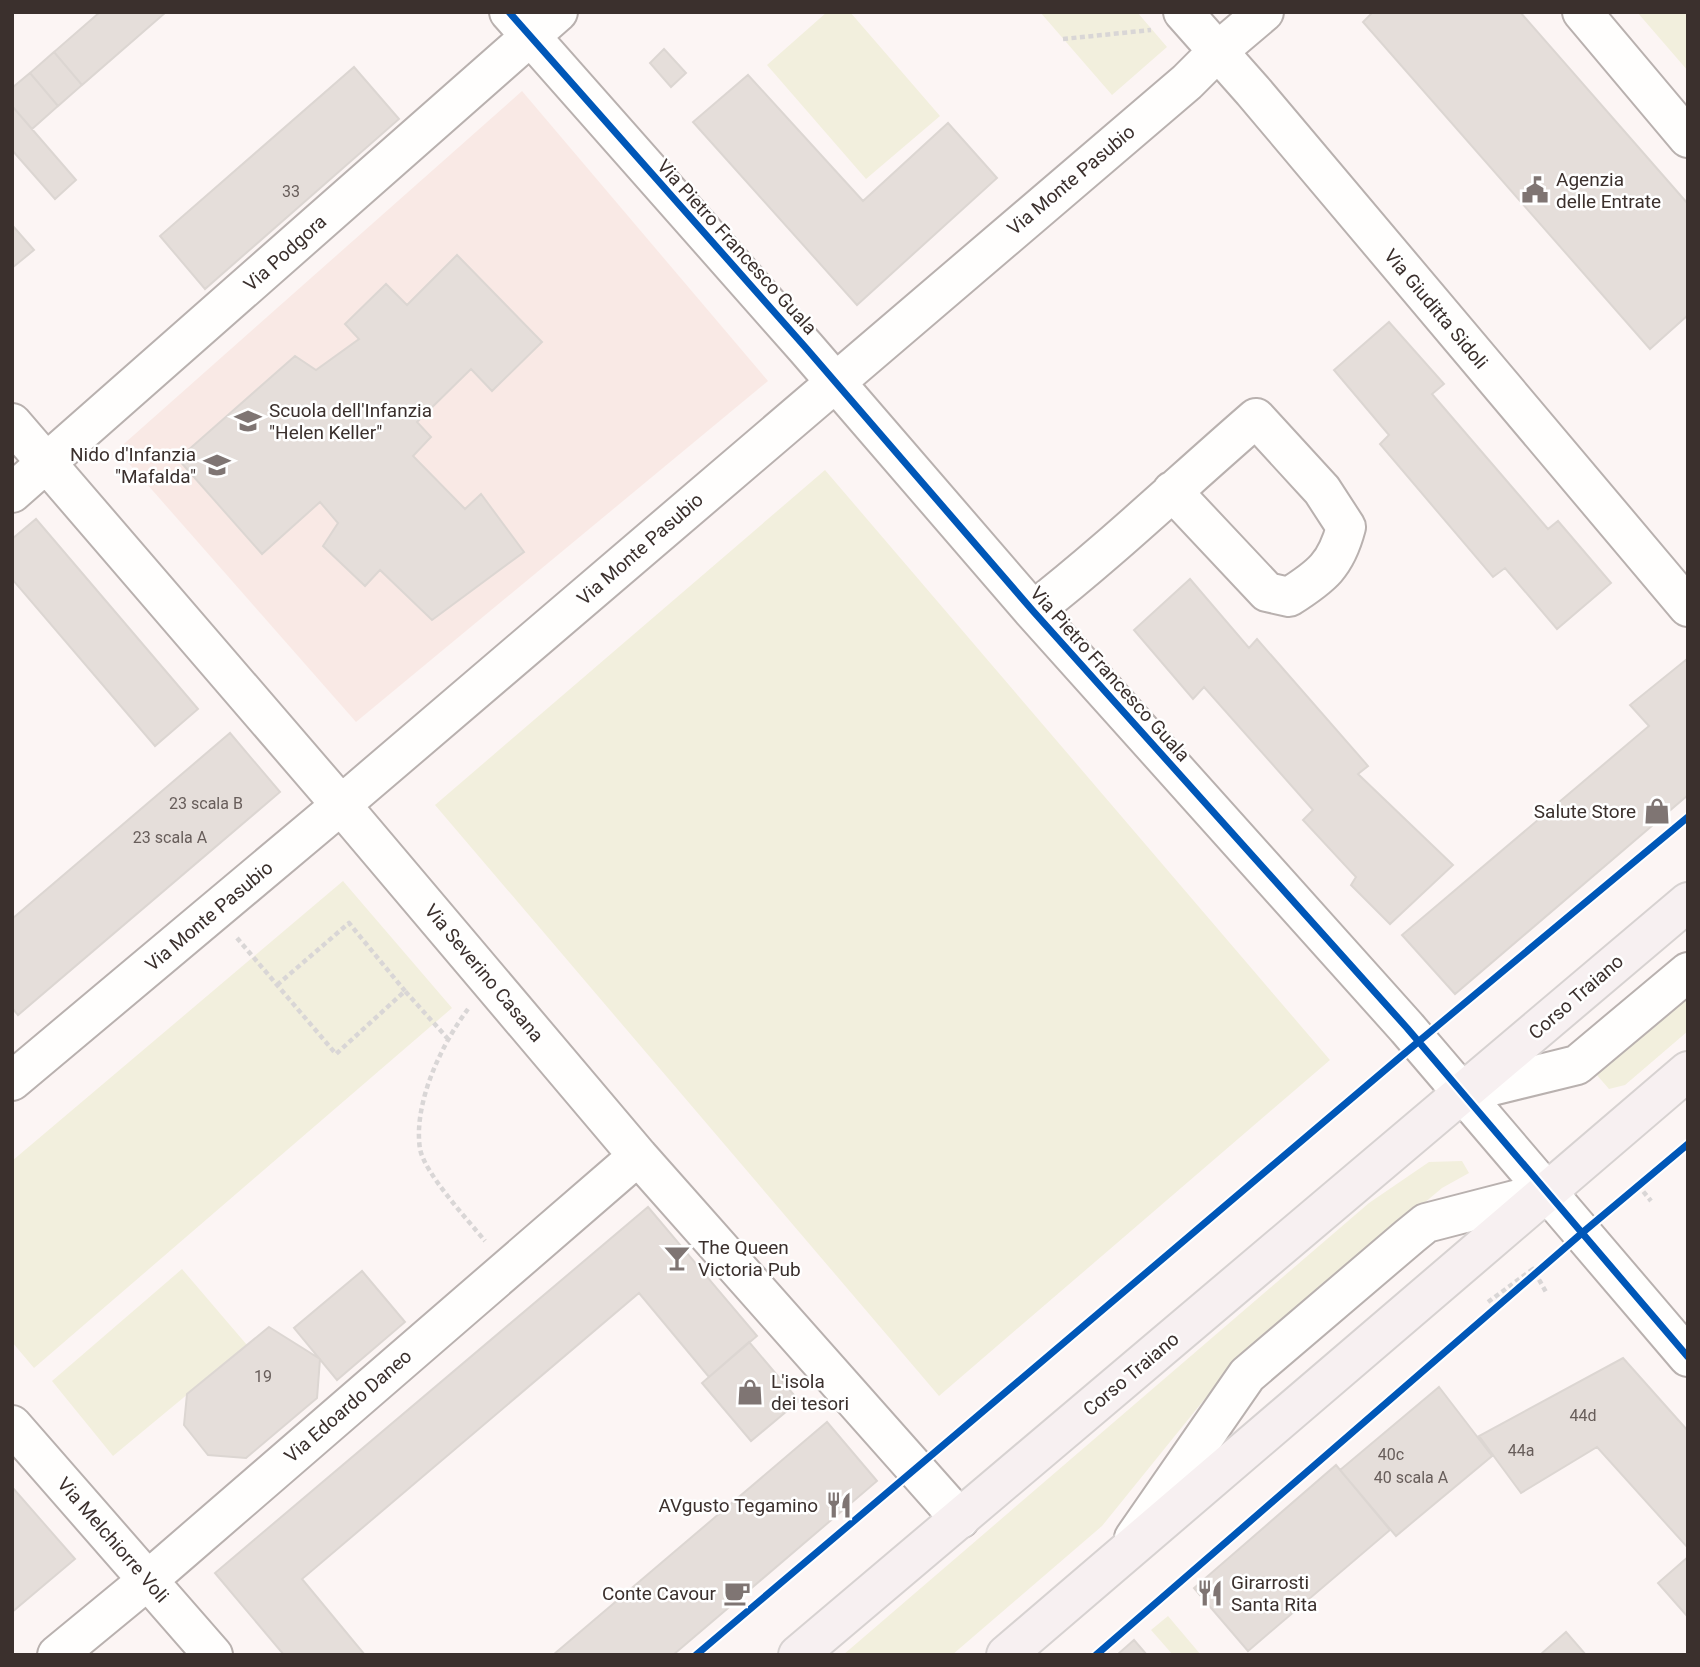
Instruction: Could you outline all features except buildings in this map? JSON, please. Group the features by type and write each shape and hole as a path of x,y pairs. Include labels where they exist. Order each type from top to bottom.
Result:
{"main road":[{"name":"Corso Traiano","path":"798,1655 1688,902"},
{"path":"1006,1655 1688,1070"}],"street":[{"name":"Via Monte Pasubio","path":"12,1080 341,805 1186,82 1264,12"},
{"path":"1582,12 1688,138"},
{"name":"Via Pietro Francesco Guala","path":"532,20 835,382 1033,611 1463,1093 1688,1357"},
{"name":"Via Podgora","path":"12,493 532,20"},
{"name":"Via Giuditta Sidoli","path":"1167,21 1218,51 1688,607"},
{"path":"1033,611 1074,580 1172,491 1256,418 1322,490 1346,527 1339,553 1315,580 1289,597 1267,592 1172,491"},
{"name":"Via Severino Casana","path":"12,424 341,805 638,1156 960,1519"},
{"name":"Corso Traiano","path":"1463,1093 1577,1065 1688,972"},
{"name":"Via Edoardo Daneo","path":"57,1655 148,1580 638,1156"},
{"path":"1121,1557 1247,1375 1426,1223 1546,1192"},
{"name":"Via Melchiorre Voli","path":"12,1426 213,1655"}],"path":[{"path":"1063,39 1167,21"},
{"path":"215,911 336,1054 405,991"},
{"path":"276,985 349,923 449,1040"},
{"path":"490,981 465,1013 438,1059 420,1110 420,1151 434,1177 506,1270"},
{"path":"1629,1194 1648,1177"},
{"path":"1638,1185 1651,1201"},
{"path":"1500,1304 1582,1233"},
{"path":"1488,1302 1533,1269 1546,1292"}],"shaded area":[{"path":"827,12 850,12 940,116 866,179 767,65"},
{"path":"1040,12 1137,12 1167,47 1112,95"},
{"path":"1637,12 1688,12 1688,71"},
{"path":"522,91 768,381 356,722 117,450"},
{"path":"825,470 1330,1060 939,1396 435,805"},
{"path":"343,881 452,1008 34,1368 12,1342 12,1161"},
{"path":"1688,994 1688,1031 1625,1085 1609,1089 1596,1074"},
{"path":"1462,1161 1469,1173 1442,1188 1233,1364 1102,1526 952,1655 843,1655 1369,1203 1429,1162"},
{"path":"182,1269 247,1345 113,1456 52,1381"},
{"path":"1168,1616 1201,1655 1173,1655 1151,1630"}],"cycle path":[{"path":"509,12 806,348 1033,611 1407,1028 1688,1357"},
{"path":"696,1655 1418,1042 1688,817"},
{"path":"1096,1655 1688,1144"}],"place":[{"name":"Agenzia delle Entrate","path":"1535,190"},
{"name":"Scuola dell'Infanzia \"Helen Keller\"","path":"248,421"},
{"name":"Nido d'Infanzia \"Mafalda\"","path":"217,465"},
{"name":"Salute Store","path":"1657,811"},
{"name":"The Queen Victoria Pub","path":"677,1258"},
{"name":"L'isola dei tesori","path":"750,1392"},
{"name":"AVgusto Tegamino","path":"839,1505"},
{"name":"Conte Cavour","path":"737,1593"},
{"name":"Girarrosti Santa Rita","path":"1210,1593"}]}
